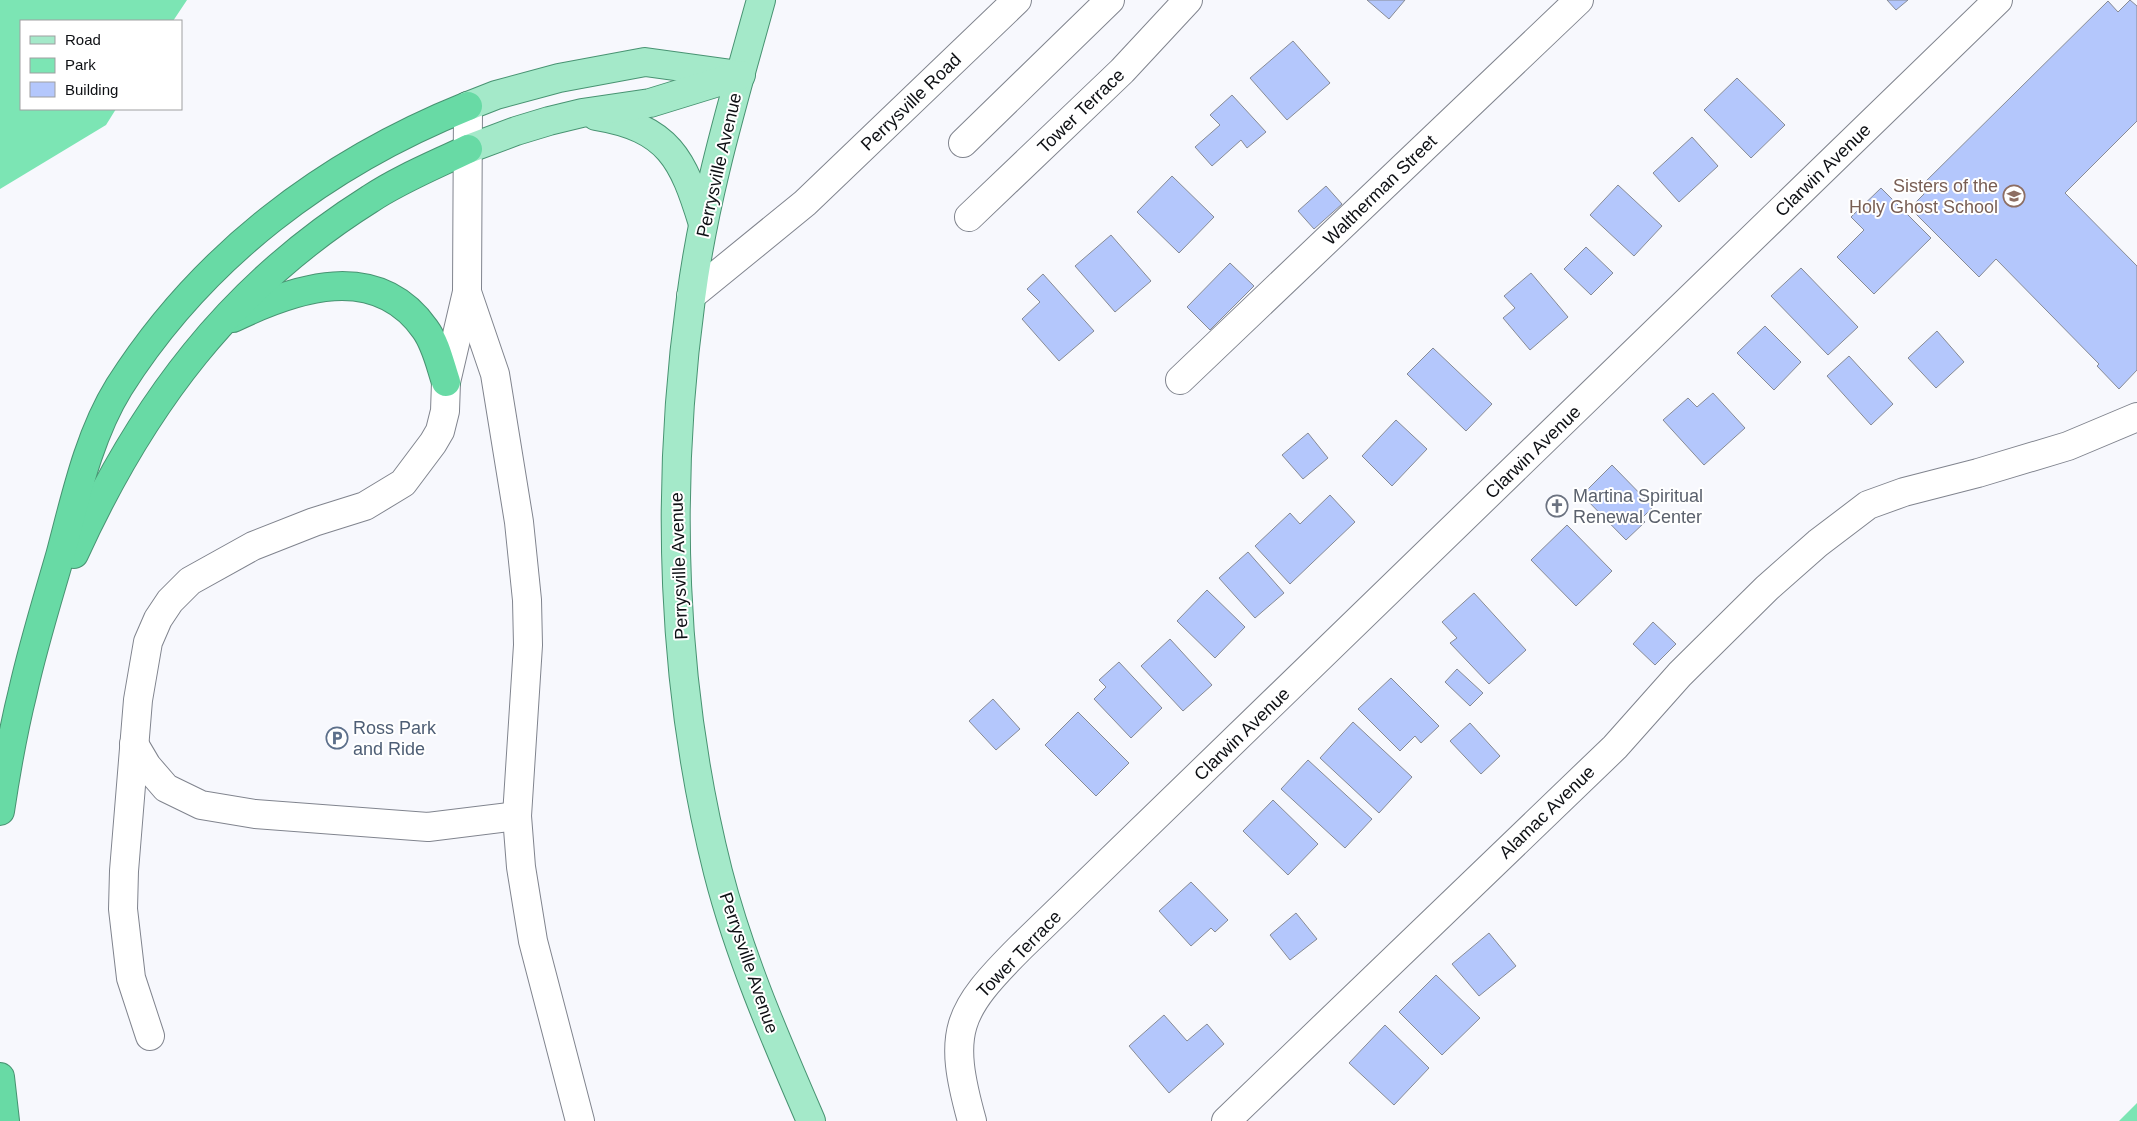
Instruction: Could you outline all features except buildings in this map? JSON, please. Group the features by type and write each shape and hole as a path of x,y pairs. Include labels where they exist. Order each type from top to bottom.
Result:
{"highway":[{"path":"0,811 9,755 23,690 78,489 104,416 119,388 185,299 255,231 305,192 387,142 428,122 468,106"},
{"path":"41,626 92,515 120,462 152,411 216,326 251,290 288,257 329,226 371,197 468,150"},
{"path":"216,326 267,302 297,292 328,287 352,286 373,290 392,299 411,312 426,329 436,350 446,382"},
{"path":"0,1076 5,1121"}],"main road":[{"name":"Perrysville Avenue","path":"761,0 704,225 691,296 682,369 676,515 682,655 701,795 719,874 738,935 778,1045 811,1121"},
{"path":"468,106 496,95 558,78 646,62 741,75"},
{"path":"468,150 516,131 582,114 650,103 741,75"},
{"path":"582,114 611,118 631,125 648,132 665,145 680,163 690,183 704,225"}],"street":[{"name":"Perrysville Road","path":"691,296 805,203 1017,0"},
{"path":"963,143 1110,0"},
{"name":"Tower Terrace","path":"970,217 1122,71 1188,0"},
{"name":"Waltherman Street","path":"1180,380 1579,0"},
{"name":"Clarwin Avenue","path":"1067,904 1998,0"},
{"path":"150,1036 131,978 123,909 124,871 138,700 148,642 158,619 170,601 190,581 253,546 314,522 365,506 403,484 440,431 445,412 446,382 467,292 468,106"},
{"path":"467,292 495,374 519,522 527,600 528,645 517,816 521,867 533,941 580,1121"},
{"name":"Alamac Avenue","path":"1226,1121 1615,747 1680,674 1767,588 1818,543 1868,505 1904,492 1978,473 2068,446 2137,416"},
{"path":"134,744 147,766 166,788 201,805 255,814 428,827 517,816"},
{"name":"Tower Terrace","path":"972,1121 963,1086 958,1046 966,1012 986,983 1000,968 1067,904"}],"green space":[{"path":"0,0 187,0 174,20 20,20 20,110 115,110 106,125 0,189"},
{"path":"2137,1103 2137,1121 2119,1121"}],"place":[{"name":"Sisters of the Holy Ghost School","path":"2014,196"},
{"name":"Martina Spiritual Renewal Center","path":"1557,506"},
{"name":"Ross Park and Ride","path":"337,738"}]}
